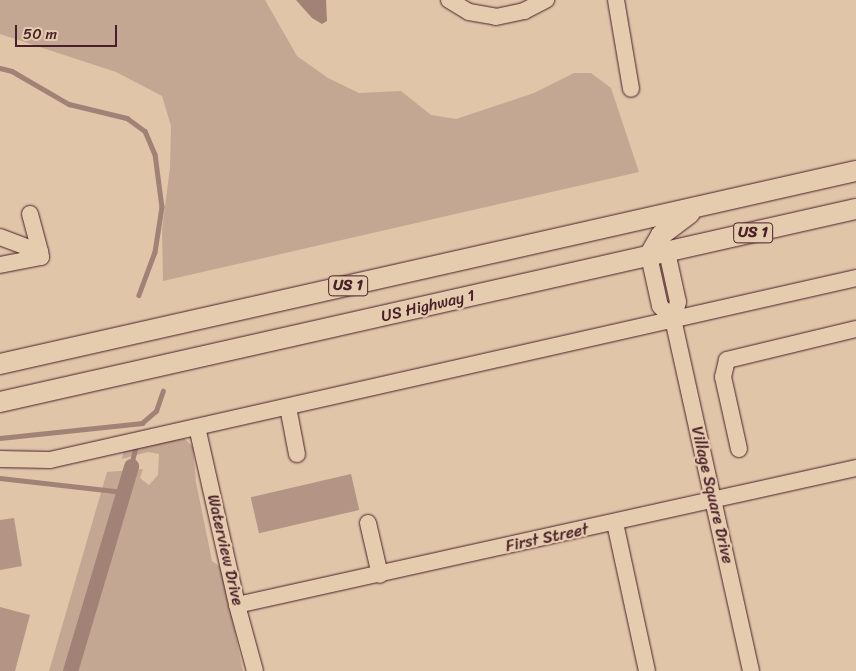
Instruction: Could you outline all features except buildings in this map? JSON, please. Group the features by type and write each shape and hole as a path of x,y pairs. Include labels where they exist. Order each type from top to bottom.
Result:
{"main road":[{"name":"US 1","path":"0,364 856,172"},
{"path":"658,254 661,236 696,209"},
{"name":"US Highway 1","path":"0,402 856,209"}],"street":[{"path":"449,0 469,12 496,17 524,11 546,0"},
{"path":"616,0 631,89"},
{"path":"0,265 41,257 30,214"},
{"path":"0,237 40,252"},
{"name":"Village Square Drive","path":"658,254 660,306 673,319 751,671"},
{"path":"0,459 50,460 856,278"},
{"path":"739,449 723,377 727,360 856,329"},
{"path":"288,407 297,454"},
{"name":"Waterview Drive","path":"198,427 237,606 255,671"},
{"name":"First Street","path":"237,606 713,502 856,468"},
{"path":"368,522 380,574"},
{"path":"614,524 647,671"}],"shaded area":[{"path":"0,0 265,0 297,56 328,78 359,93 401,91 431,115 456,119 534,93 574,73 591,73 611,88 639,172 163,281 162,229 170,168 171,126 162,96 116,72 0,34"},
{"path":"296,0 326,0 327,21 322,24 312,18"},
{"path":"183,437 193,447 196,482 212,561 222,568 243,671 49,671 107,472 143,469 140,478 149,485 158,475 159,454 148,452 122,459 124,448"}],"waterway":[{"path":"0,68 12,71 69,104 127,118 145,131 155,154 162,207 155,252 139,295"},
{"path":"0,438 142,423 156,411 163,391"},
{"path":"131,466 135,448"},
{"path":"70,671 131,466"},
{"path":"0,478 123,492"}]}
